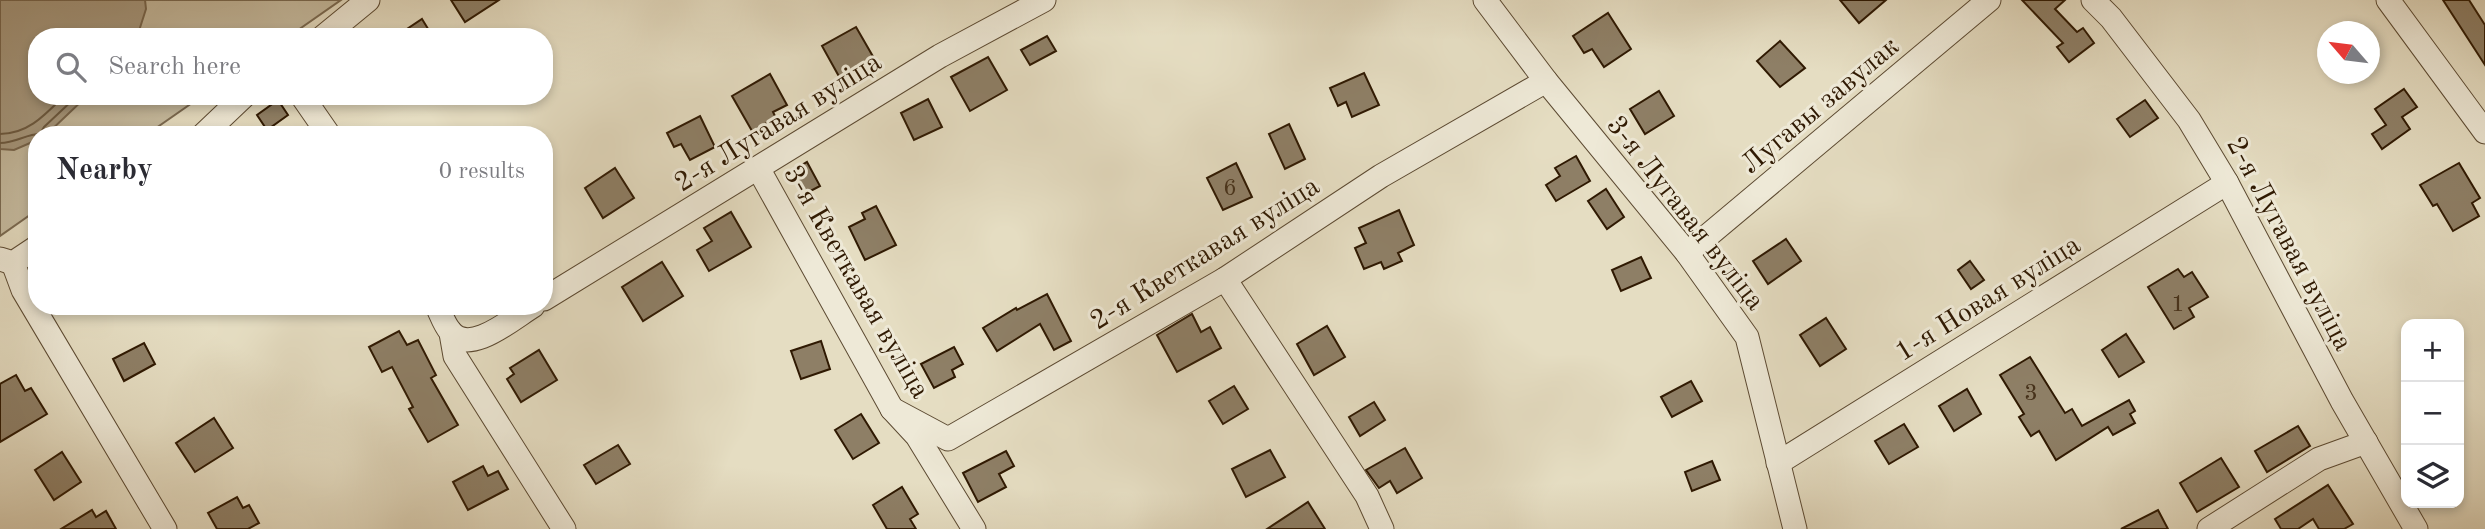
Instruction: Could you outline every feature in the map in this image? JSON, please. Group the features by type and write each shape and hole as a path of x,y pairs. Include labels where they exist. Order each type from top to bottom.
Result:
{"street":[{"path":"334,28 368,0"},
{"name":"2-я Лугавая вуліца","path":"553,293 940,55 1044,0"},
{"name":"3-я Лугавая вуліца","path":"1485,0 1546,81 1687,253 1746,337 1795,529"},
{"name":"Лугавы завулак","path":"1687,253 1989,0"},
{"name":"2-я Лугавая вуліца","path":"2093,0 2111,18 2189,120 2227,183 2335,389 2416,529"},
{"path":"2388,0 2485,132"},
{"name":"2-я Кветкавая вуліца","path":"891,409 948,439 1226,279 1381,176 1546,81"},
{"path":"212,126 235,105"},
{"path":"308,105 323,126"},
{"name":"3-я Кветкавая вуліца","path":"758,168 891,409 917,436 974,529"},
{"name":"1-я Новая вуліца","path":"1778,463 2227,183"},
{"path":"28,251 6,261 28,298"},
{"path":"1226,279 1367,496 1382,529"},
{"path":"38,315 165,529"},
{"path":"442,315 451,333 455,356 564,529"},
{"path":"451,333 466,341 480,339 519,315"},
{"path":"2209,529 2319,459 2366,442"}],"shaded area":[{"path":"0,0 341,0 301,28 28,28 28,105 189,105 159,126 28,126 28,216 0,236"}],"water":[{"path":"0,0 145,0 146,9 140,28 28,28 28,105 78,105 55,126 28,126 28,144 14,150 0,149"}],"building":[{"path":"451,0 499,0 465,22"},
{"path":"1840,0 1886,0 1859,23"},
{"path":"2022,0 2065,0 2055,9 2077,32 2083,28 2094,43 2069,62 2057,47 2063,43"},
{"path":"2443,0 2469,0 2485,25 2485,65"},
{"path":"1608,13 1631,49 1604,67 1592,49 1584,53 1573,36"},
{"path":"422,19 428,28 408,28"},
{"path":"856,27 875,60 841,80 822,46"},
{"path":"1047,36 1056,51 1030,65 1021,50"},
{"path":"1780,41 1805,68 1780,87 1757,61"},
{"path":"988,57 1007,90 970,111 951,77"},
{"path":"1364,73 1379,105 1352,117 1346,102 1338,106 1330,88"},
{"path":"770,74 787,105 773,112 776,118 752,131 732,96"},
{"path":"2404,89 2417,107 2402,117 2410,129 2382,149 2372,134 2386,125 2375,109"},
{"path":"1659,91 1674,116 1645,134 1630,109"},
{"path":"928,99 942,127 914,140 901,113"},
{"path":"2145,100 2158,118 2130,137 2117,119"},
{"path":"271,105 281,105 288,115 273,126 264,126 257,115"},
{"path":"700,116 715,147 690,160 681,144 674,147 667,133"},
{"path":"1289,124 1305,159 1285,169 1269,134"},
{"path":"1576,156 1590,181 1556,201 1546,185 1560,176 1555,168"},
{"path":"807,162 820,186 803,195 790,172"},
{"path":"1236,163 1252,197 1223,210 1207,178"},
{"path":"2459,163 2480,198 2472,203 2479,216 2453,231 2437,204 2433,206 2420,185"},
{"path":"615,168 634,198 603,218 585,188"},
{"path":"1606,189 1624,217 1607,229 1588,201"},
{"path":"876,206 896,245 865,260 849,227 865,219 862,213"},
{"path":"1399,210 1414,245 1398,253 1402,261 1384,269 1381,262 1364,269 1355,248 1366,243 1359,228"},
{"path":"731,212 751,247 709,271 697,250 712,241 704,228"},
{"path":"1786,239 1801,261 1768,284 1753,261"},
{"path":"1641,257 1651,278 1621,291 1612,270"},
{"path":"1970,261 1984,280 1971,289 1958,270"},
{"path":"662,262 683,296 643,321 622,287"},
{"path":"2178,269 2184,277 2192,272 2208,297 2189,308 2194,317 2174,329 2148,287"},
{"path":"1047,294 1071,341 1054,350 1040,324 997,351 983,328 1016,308 1017,310"},
{"path":"1192,314 1201,332 1210,327 1221,348 1177,372 1157,335"},
{"path":"1826,318 1846,349 1820,366 1800,335"},
{"path":"1327,326 1345,357 1314,375 1297,344"},
{"path":"399,331 407,345 418,340 436,375 431,378 458,425 428,442 409,409 413,407 392,367 382,372 369,347"},
{"path":"2126,334 2144,362 2119,377 2102,350"},
{"path":"821,341 830,369 801,379 791,351"},
{"path":"144,343 155,364 124,381 113,359"},
{"path":"954,347 963,364 952,370 955,377 934,388 921,364"},
{"path":"539,350 557,380 521,402 507,379 514,374 510,368"},
{"path":"2030,357 2065,413 2072,409 2082,426 2129,400 2135,411 2130,414 2135,423 2113,435 2108,427 2056,460 2039,431 2031,436 2019,417 2024,414 2000,375"},
{"path":"16,375 25,391 31,388 47,414 0,442 0,384"},
{"path":"1691,381 1702,401 1672,417 1661,397"},
{"path":"1234,386 1248,409 1223,424 1209,401"},
{"path":"1967,389 1981,414 1954,431 1939,406"},
{"path":"1374,402 1385,420 1360,436 1349,417"},
{"path":"861,414 879,443 853,459 835,430"},
{"path":"214,418 233,448 195,472 176,443"},
{"path":"1904,424 1918,447 1889,464 1875,441"},
{"path":"2298,426 2310,446 2267,472 2255,451"},
{"path":"618,445 630,464 596,484 584,465"},
{"path":"1405,448 1422,478 1397,493 1390,481 1379,488 1366,470"},
{"path":"1270,450 1285,477 1246,497 1232,469"},
{"path":"1006,451 1014,466 999,474 1006,487 978,502 963,473"},
{"path":"62,452 81,482 54,500 35,470"},
{"path":"2221,458 2239,487 2197,512 2180,483"},
{"path":"1712,461 1720,480 1692,491 1685,472"},
{"path":"483,466 488,476 498,471 508,489 468,510 453,482"},
{"path":"2328,485 2353,524 2344,529 2319,529 2313,519 2298,529 2281,529 2275,519"},
{"path":"902,487 918,514 910,519 916,529 887,529 873,505"},
{"path":"237,497 243,508 249,505 259,523 248,529 217,529 208,513"},
{"path":"1308,502 1325,529 1267,529"},
{"path":"92,510 96,517 106,511 116,529 61,529"},
{"path":"2158,510 2168,529 2121,529"}]}
